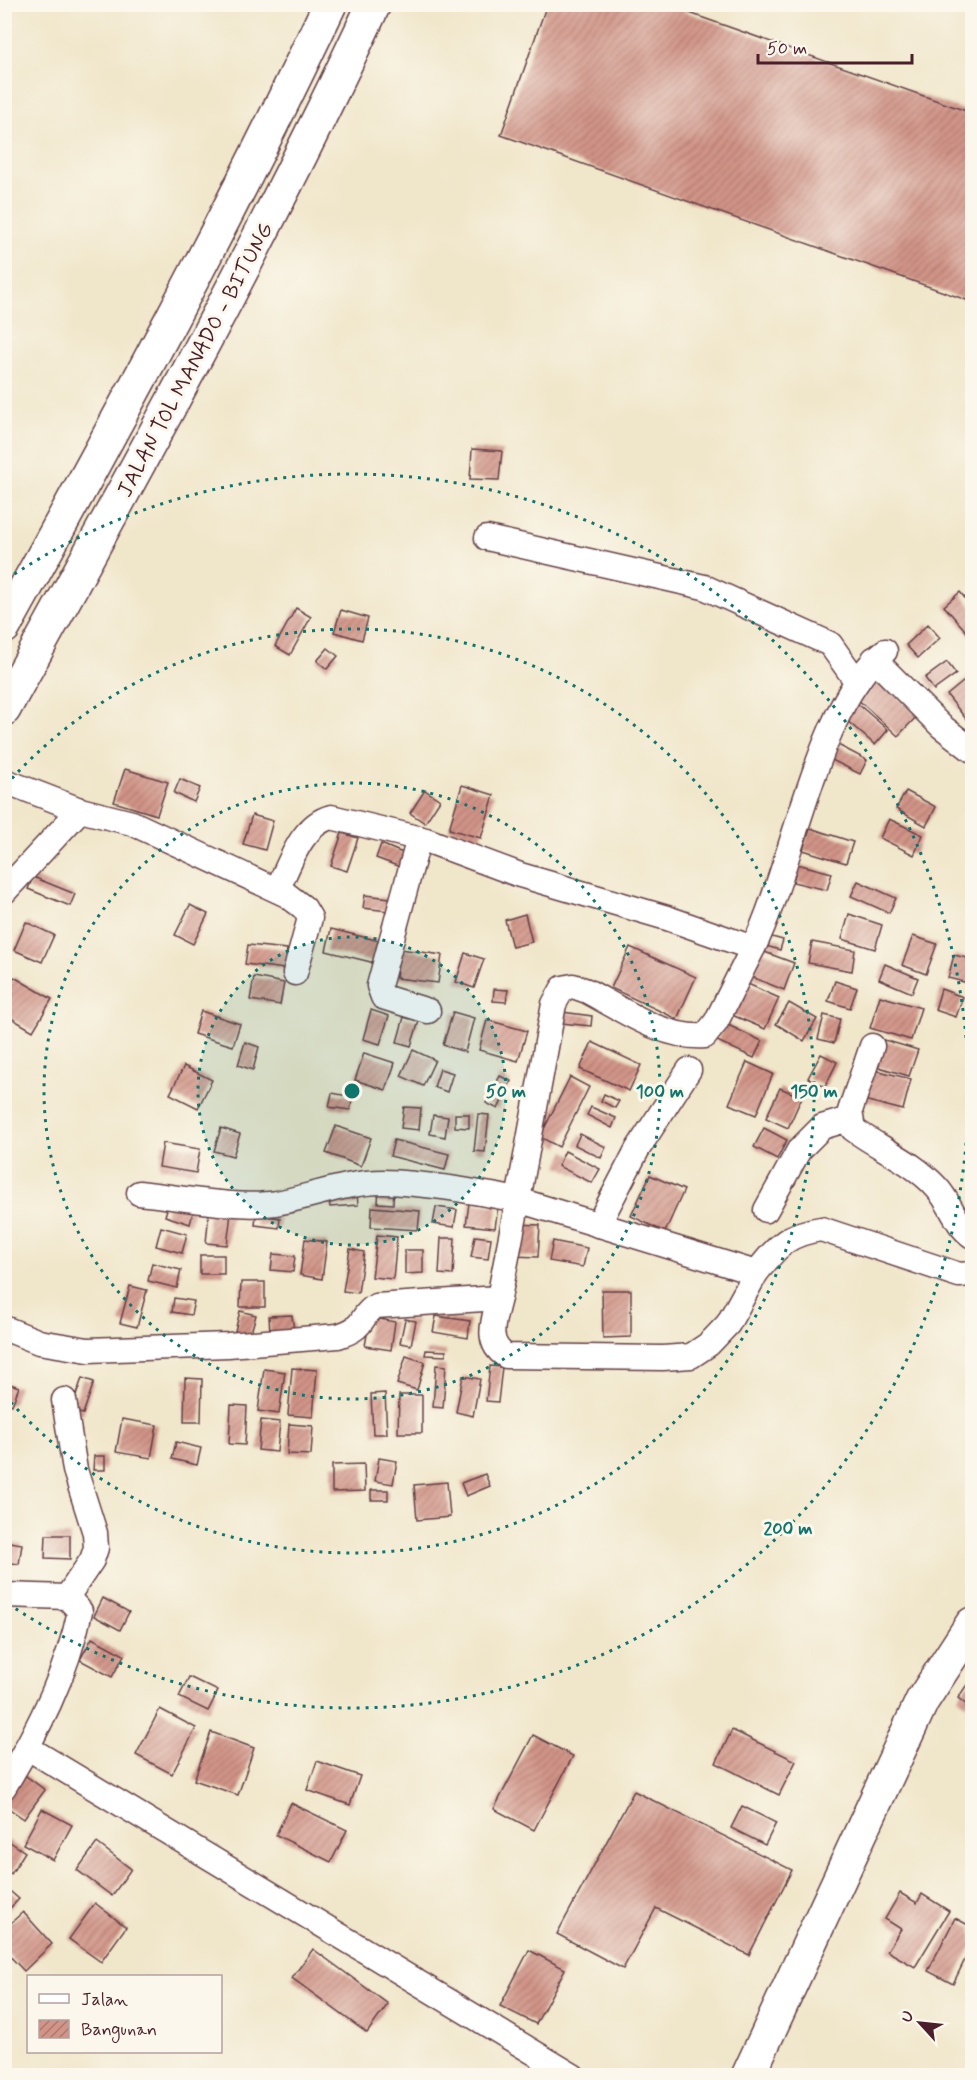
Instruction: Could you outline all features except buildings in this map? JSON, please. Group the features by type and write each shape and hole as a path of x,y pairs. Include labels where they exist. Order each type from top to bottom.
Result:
{"main road":[{"name":"JALAN TOL MANADO - BITUNG","path":"4,627 165,335 283,105 330,4"},
{"name":"JALAN TOL MANADO - BITUNG","path":"4,709 200,353 319,122 374,4"},
{"path":"747,2076 922,1701 972,1624"}],"street":[{"path":"487,538 704,587 830,644 857,682"},
{"path":"972,750 941,726 879,655 857,682 840,712 824,749 770,911 716,1022 705,1036 688,1037 672,1033 587,991 573,986 563,988 554,1004 492,1342 496,1350 506,1356 663,1358 692,1356 709,1344 728,1324 756,1273 776,1248 798,1232 821,1229 958,1275 972,1274"},
{"path":"10,783 80,810 132,823 278,890 304,908 310,918 295,973"},
{"path":"4,892 80,810"},
{"path":"278,890 305,835 321,819 331,816 419,838 520,875 667,918 753,948"},
{"path":"419,838 379,986 383,997 428,1011"},
{"path":"872,1046 849,1119 853,1129 899,1157 939,1189 961,1226 972,1236"},
{"path":"598,1225 637,1150 689,1070"},
{"path":"766,1210 799,1150 822,1127 849,1119"},
{"path":"140,1193 252,1204 274,1203 332,1189 381,1182 439,1186 518,1200 756,1273"},
{"path":"4,1328 39,1342 88,1350 228,1345 338,1336 354,1331 370,1310 376,1306 499,1298"},
{"path":"64,1400 75,1470 95,1533 96,1548 92,1560 67,1597"},
{"path":"4,1595 67,1597 80,1611 47,1709 28,1748 4,1787"},
{"path":"28,1748 573,2076"}]}
